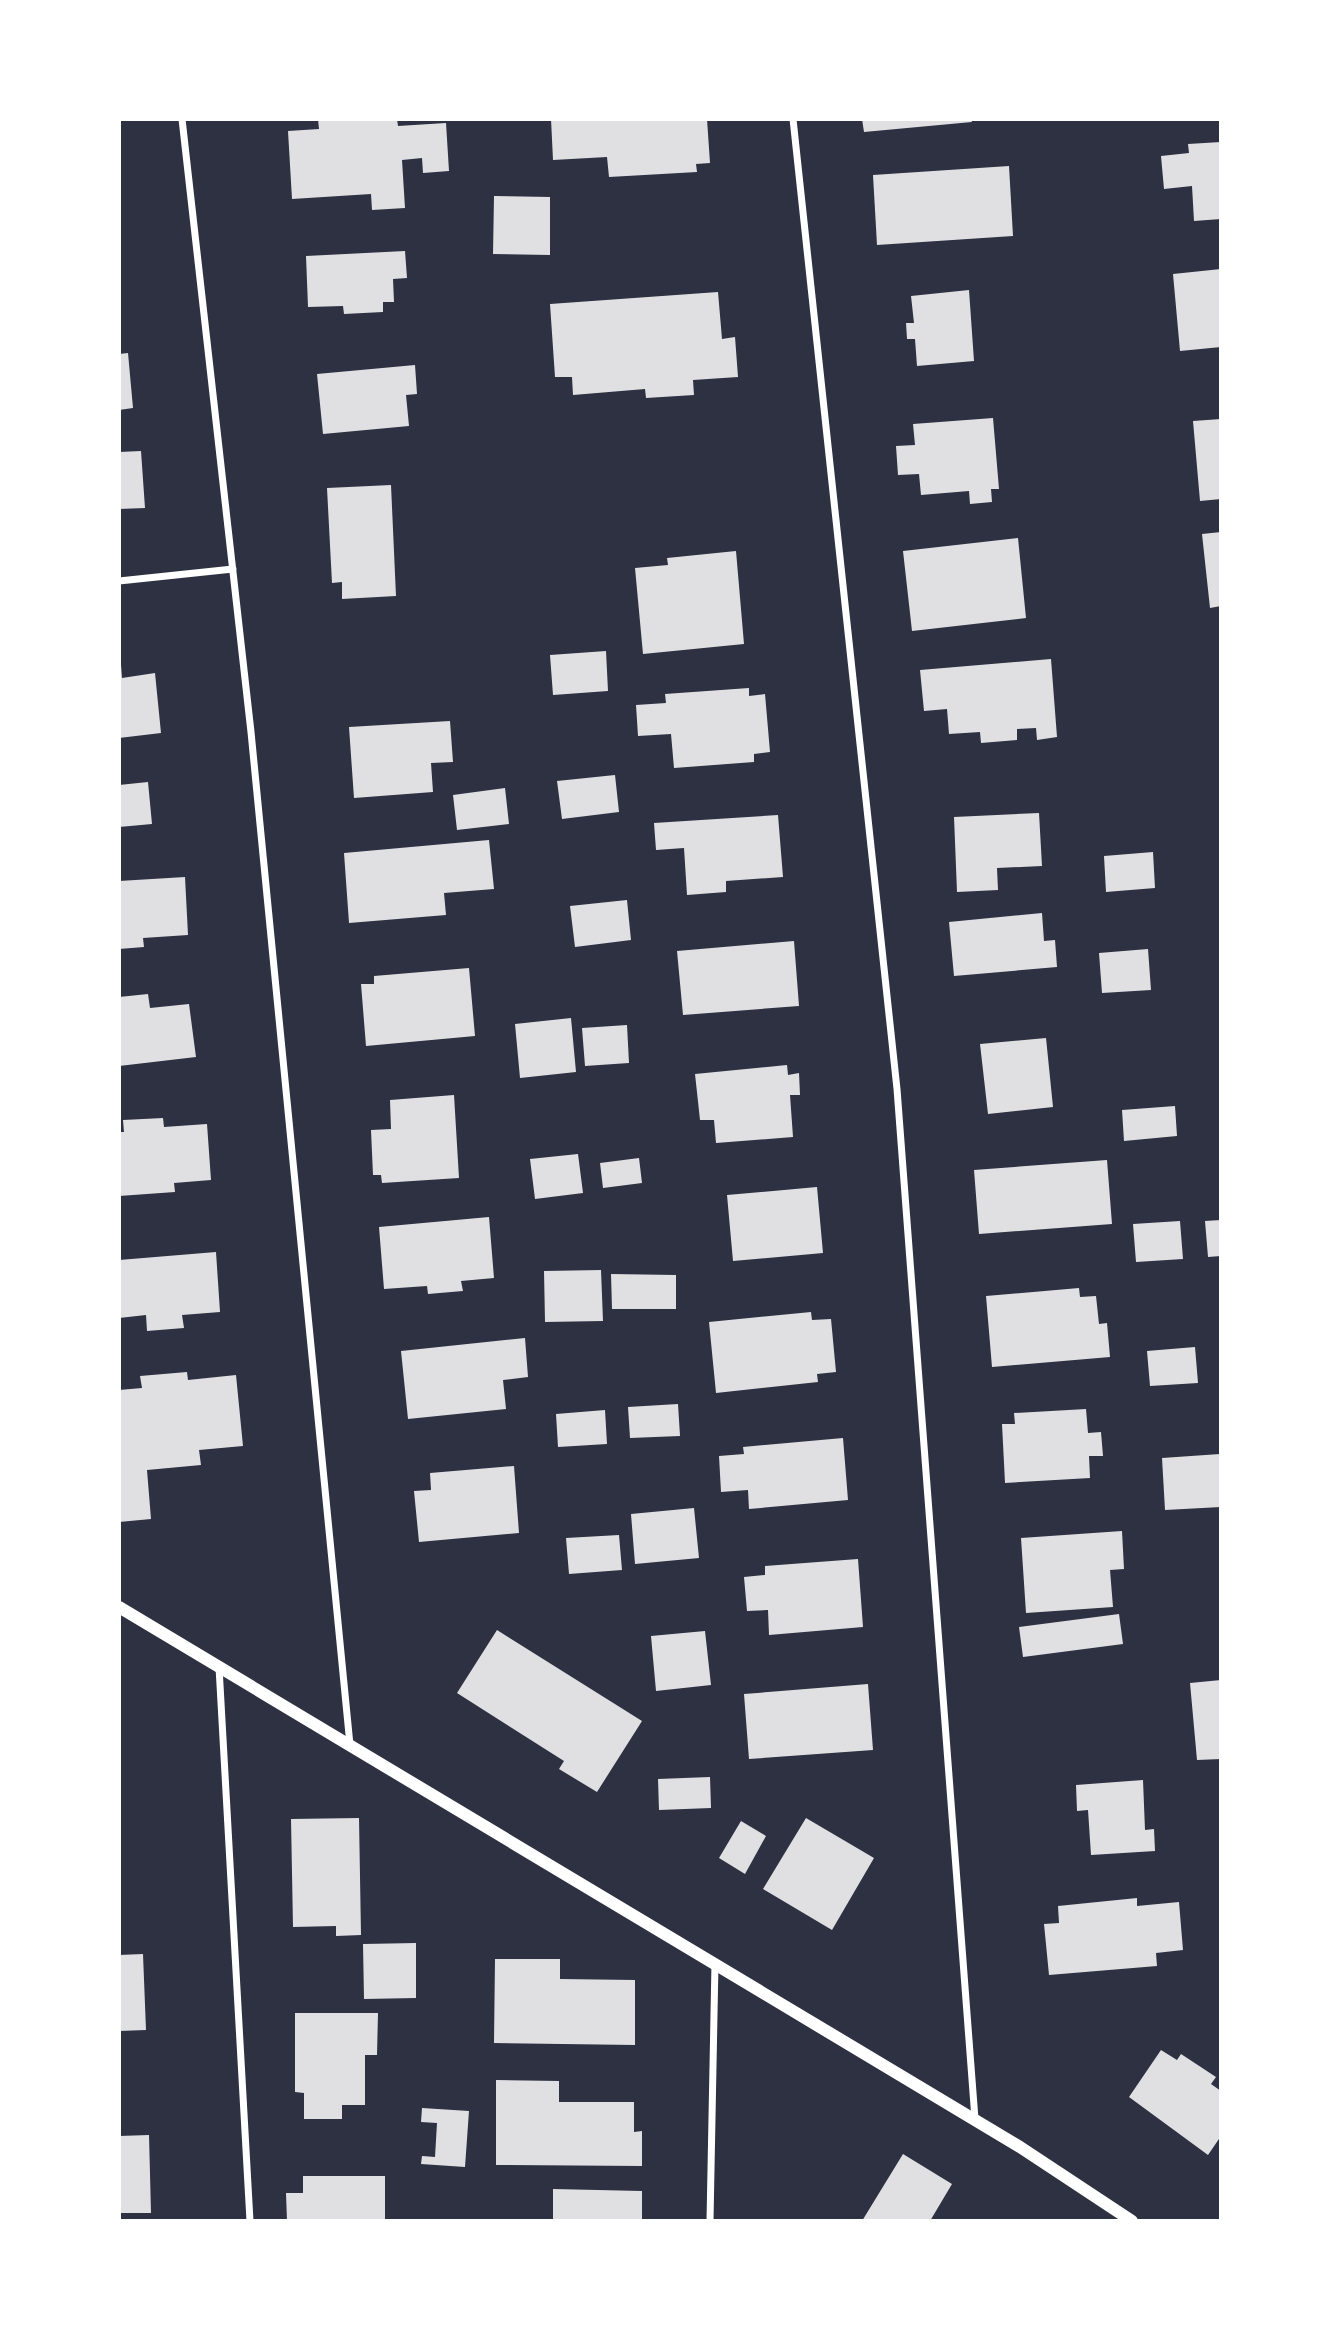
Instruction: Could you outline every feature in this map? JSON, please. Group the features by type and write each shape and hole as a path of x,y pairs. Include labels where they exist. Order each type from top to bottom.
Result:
{"street":[{"path":"182,119 251,732 351,1746"},
{"path":"793,119 897,1089 975,2120"},
{"path":"119,581 233,569"},
{"path":"119,1607 715,1962 975,2120 1132,2221"},
{"path":"219,1667 250,2221"},
{"path":"710,2221 715,1962"}],"building":[{"path":"318,119 397,119 398,126 446,123 449,171 423,173 422,158 402,160 405,208 372,210 371,194 292,199 288,131 319,129"},
{"path":"551,119 707,119 710,163 696,164 697,172 609,177 607,157 553,160"},
{"path":"862,119 971,119 972,122 864,132"},
{"path":"1221,142 1221,219 1194,221 1192,186 1164,189 1161,156 1189,153 1188,144"},
{"path":"1009,166 1013,236 877,245 873,175"},
{"path":"494,196 550,197 550,255 493,254"},
{"path":"405,251 407,278 393,279 394,302 383,302 383,312 344,314 343,306 308,307 306,256"},
{"path":"1221,269 1221,347 1180,351 1173,274"},
{"path":"969,290 974,361 917,366 915,339 907,339 906,323 914,323 911,296"},
{"path":"718,292 722,339 735,337 738,377 693,380 694,395 646,398 645,389 573,395 572,377 555,377 550,304"},
{"path":"128,353 133,408 119,410 119,354"},
{"path":"415,365 417,394 406,395 409,426 323,434 317,374"},
{"path":"993,418 999,489 991,489 992,502 970,504 969,491 921,495 919,474 898,475 896,446 915,445 913,424"},
{"path":"1221,419 1221,499 1200,501 1193,421"},
{"path":"141,451 145,508 119,509 119,452"},
{"path":"391,485 396,596 342,599 342,582 332,583 327,488"},
{"path":"1221,532 1221,606 1210,608 1202,534"},
{"path":"1018,538 1026,618 912,631 903,551"},
{"path":"736,551 744,644 643,654 635,568 668,565 667,558"},
{"path":"606,651 608,691 553,695 550,655"},
{"path":"1051,659 1057,737 1037,740 1036,728 1017,729 1017,740 981,743 980,732 949,734 947,709 924,711 920,670"},
{"path":"119,665 122,678 155,673 161,733 119,738"},
{"path":"749,688 749,696 765,694 770,752 754,754 754,762 674,768 671,734 638,736 636,705 666,703 665,694"},
{"path":"450,721 453,762 431,763 433,792 354,798 349,727"},
{"path":"615,775 619,812 562,819 557,781"},
{"path":"148,782 152,824 119,827 119,785"},
{"path":"505,788 509,824 457,830 453,795"},
{"path":"1039,813 1042,866 997,868 998,890 957,892 954,817"},
{"path":"778,815 783,877 726,881 726,892 687,895 684,848 656,850 654,823"},
{"path":"489,840 494,889 444,893 446,915 349,923 344,853"},
{"path":"1153,852 1155,888 1106,892 1104,856"},
{"path":"185,877 188,935 143,938 144,947 119,949 119,881"},
{"path":"627,900 631,940 575,947 570,906"},
{"path":"1042,913 1044,941 1055,940 1057,967 954,976 949,922"},
{"path":"794,941 799,1006 683,1015 677,951"},
{"path":"1148,949 1151,990 1102,993 1099,953"},
{"path":"469,968 475,1036 366,1046 361,984 374,984 374,976"},
{"path":"148,994 150,1008 189,1004 196,1057 119,1066 119,997"},
{"path":"571,1018 576,1072 520,1078 515,1024"},
{"path":"627,1025 629,1063 585,1066 582,1028"},
{"path":"1046,1038 1053,1107 988,1114 980,1044"},
{"path":"787,1065 788,1075 799,1073 800,1095 790,1095 793,1137 716,1143 714,1120 700,1120 695,1074"},
{"path":"454,1095 459,1178 382,1183 381,1175 373,1175 371,1130 391,1129 390,1100"},
{"path":"1175,1106 1177,1136 1124,1141 1122,1110"},
{"path":"163,1118 164,1127 207,1124 211,1180 174,1183 175,1192 119,1196 119,1132 124,1132 123,1120"},
{"path":"578,1154 583,1193 535,1199 530,1159"},
{"path":"639,1158 642,1183 603,1188 600,1163"},
{"path":"1107,1160 1112,1224 979,1234 974,1170"},
{"path":"817,1187 823,1253 733,1261 727,1195"},
{"path":"489,1217 494,1278 461,1281 463,1291 428,1294 427,1286 384,1289 379,1227"},
{"path":"1221,1220 1221,1256 1208,1257 1205,1221"},
{"path":"1180,1221 1183,1259 1136,1262 1133,1224"},
{"path":"216,1252 220,1312 182,1315 184,1328 147,1331 146,1315 119,1318 119,1260"},
{"path":"601,1270 603,1321 545,1322 544,1271"},
{"path":"611,1274 676,1275 676,1309 612,1309"},
{"path":"1079,1288 1080,1297 1096,1296 1099,1324 1107,1323 1110,1357 992,1367 986,1296"},
{"path":"811,1312 812,1320 831,1319 836,1372 817,1374 818,1382 716,1393 709,1322"},
{"path":"525,1338 528,1377 503,1380 506,1409 408,1419 401,1351"},
{"path":"1195,1347 1198,1383 1150,1386 1147,1351"},
{"path":"187,1372 188,1380 236,1375 243,1446 199,1450 201,1465 147,1470 151,1519 119,1522 119,1390 142,1388 140,1376"},
{"path":"678,1404 680,1436 630,1438 628,1407"},
{"path":"1086,1409 1088,1433 1101,1432 1103,1456 1089,1456 1090,1478 1005,1483 1002,1424 1015,1424 1014,1413"},
{"path":"605,1410 607,1444 558,1447 556,1414"},
{"path":"843,1438 848,1500 749,1509 748,1490 721,1492 719,1456 744,1454 743,1447"},
{"path":"1220,1454 1221,1507 1165,1510 1162,1458"},
{"path":"514,1466 519,1533 419,1542 414,1491 431,1490 430,1473"},
{"path":"694,1508 699,1558 635,1564 631,1514"},
{"path":"1122,1531 1124,1569 1110,1570 1113,1607 1026,1613 1021,1538"},
{"path":"619,1535 622,1570 569,1574 566,1538"},
{"path":"858,1559 863,1627 769,1635 768,1610 747,1611 744,1577 765,1575 765,1566"},
{"path":"1119,1614 1123,1644 1023,1657 1019,1627"},
{"path":"497,1630 642,1721 597,1792 559,1769 564,1761 457,1693"},
{"path":"705,1631 711,1685 656,1691 651,1636"},
{"path":"1221,1680 1221,1759 1197,1760 1190,1683"},
{"path":"868,1684 873,1750 749,1759 744,1694"},
{"path":"710,1777 711,1808 659,1810 658,1779"},
{"path":"1143,1780 1145,1830 1154,1829 1155,1851 1091,1855 1088,1810 1077,1811 1076,1785"},
{"path":"359,1818 361,1935 336,1936 336,1926 293,1927 291,1819"},
{"path":"806,1818 874,1858 832,1930 763,1889"},
{"path":"741,1821 766,1836 745,1874 719,1858"},
{"path":"1137,1898 1137,1906 1179,1902 1183,1950 1156,1953 1157,1966 1049,1975 1044,1924 1059,1923 1058,1906"},
{"path":"416,1943 416,1998 364,1999 363,1944"},
{"path":"143,1954 146,2030 119,2031 119,1955"},
{"path":"495,1959 560,1959 560,1979 635,1980 635,2045 494,2043"},
{"path":"295,2013 378,2013 377,2055 365,2055 365,2105 342,2105 342,2119 304,2119 304,2093 295,2092"},
{"path":"1161,2050 1177,2060 1181,2054 1216,2077 1211,2084 1221,2091 1221,2136 1208,2155 1129,2097"},
{"path":"496,2080 559,2081 559,2102 634,2102 634,2132 642,2131 642,2166 496,2165"},
{"path":"422,2108 469,2111 465,2167 421,2164 422,2156 435,2157 437,2123 421,2122"},
{"path":"149,2135 151,2213 119,2213 119,2136"},
{"path":"903,2154 952,2184 930,2221 862,2221"},
{"path":"303,2176 385,2176 385,2221 287,2221 286,2193 303,2193"},
{"path":"553,2189 642,2191 642,2221 553,2221"}]}
